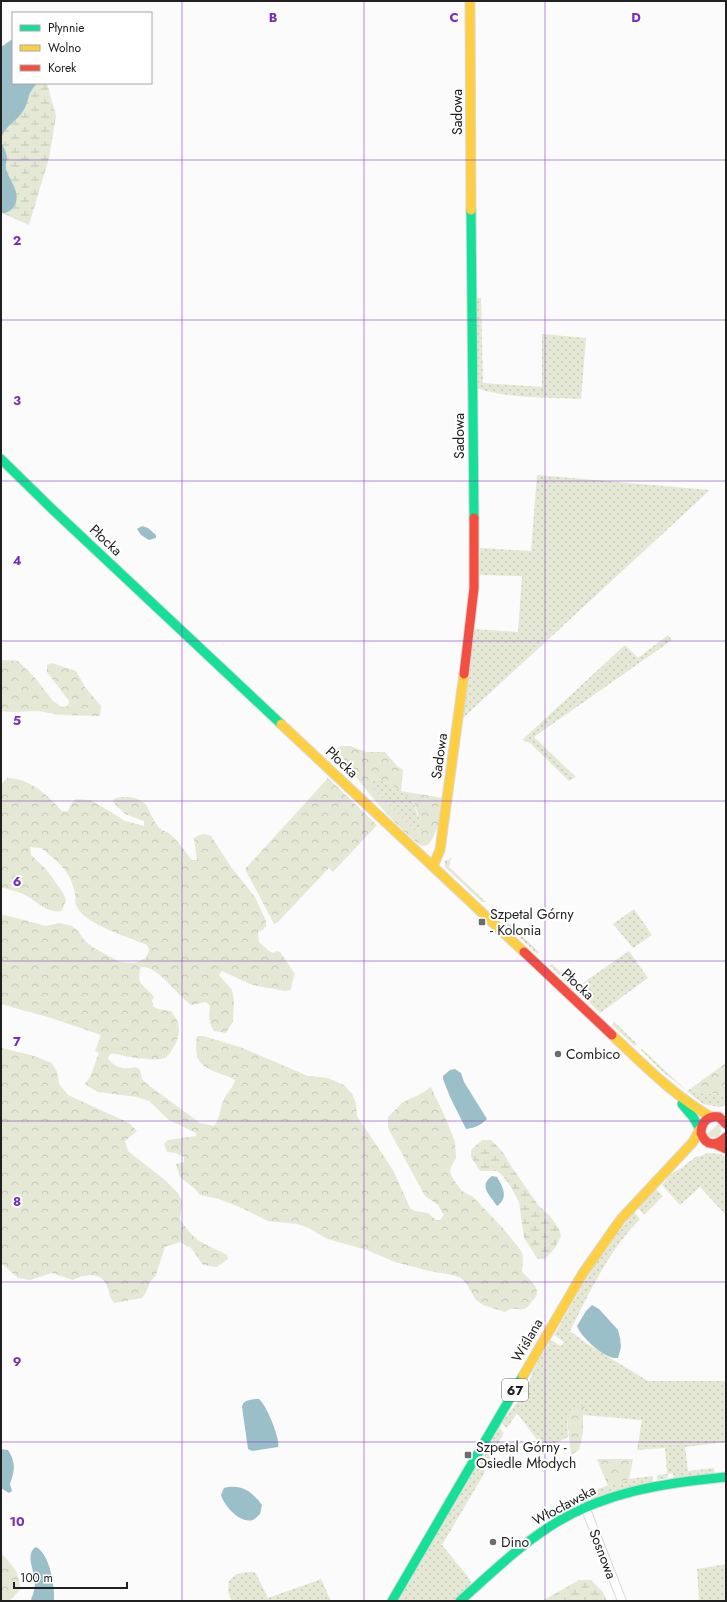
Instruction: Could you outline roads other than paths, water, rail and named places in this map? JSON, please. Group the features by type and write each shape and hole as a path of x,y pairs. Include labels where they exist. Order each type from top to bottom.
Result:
{"main road":[{"name":"Sadowa","path":"432,866 440,850 474,601 470,1"},
{"name":"Płocka","path":"1,459 665,1084 699,1110 722,1119 726,1124"},
{"name":"Płocka","path":"665,1084 693,1117 700,1130 702,1138 712,1144"},
{"name":"67","path":"700,1130 703,1121 726,1112"},
{"name":"Wiślana","path":"392,1601 583,1273 625,1215 670,1169 693,1142 700,1130"},
{"name":"67","path":"712,1144 723,1140 726,1137"},
{"name":"Wiślana","path":"670,1169 699,1149 712,1144"},
{"path":"712,1144 726,1149"},
{"name":"Włocławska","path":"460,1601 526,1543 553,1525 585,1507 613,1496 652,1486 726,1477"}],"street":[{"name":"Sosnowa","path":"585,1507 622,1601"}],"water":[{"path":"12,40 12,84 37,84 32,90 23,111 5,130 1,138 1,47"},
{"path":"1,142 7,157 6,169 15,189 17,199 12,209 4,213 1,213"},
{"path":"142,526 148,528 156,535 156,538 149,540 141,535 137,529"},
{"path":"455,1069 461,1073 464,1082 487,1119 475,1127 466,1129 443,1079 443,1076 450,1070"},
{"path":"492,1176 497,1177 504,1192 503,1200 497,1206 486,1187 486,1183"},
{"path":"592,1305 599,1309 618,1330 621,1347 618,1358 613,1358 600,1352 579,1331 577,1326 586,1311"},
{"path":"259,1399 262,1402 269,1415 277,1437 278,1447 252,1451 248,1449 242,1407 245,1402"},
{"path":"1,1449 8,1450 14,1467 10,1484 12,1491 9,1493 1,1488"},
{"path":"239,1487 252,1494 262,1505 260,1514 253,1520 248,1520 243,1519 233,1513 225,1504 221,1495 224,1488"},
{"path":"36,1547 45,1556 51,1571 54,1588 54,1601 32,1601 31,1599 35,1580 31,1562 31,1553"}],"place":[{"name":"Szpetal Górny - Kolonia","path":"482,922"},
{"name":"Combico","path":"558,1054"},
{"name":"Szpetal Górny - Osiedle Młodych","path":"468,1455"},
{"name":"Dino","path":"493,1542"}]}
